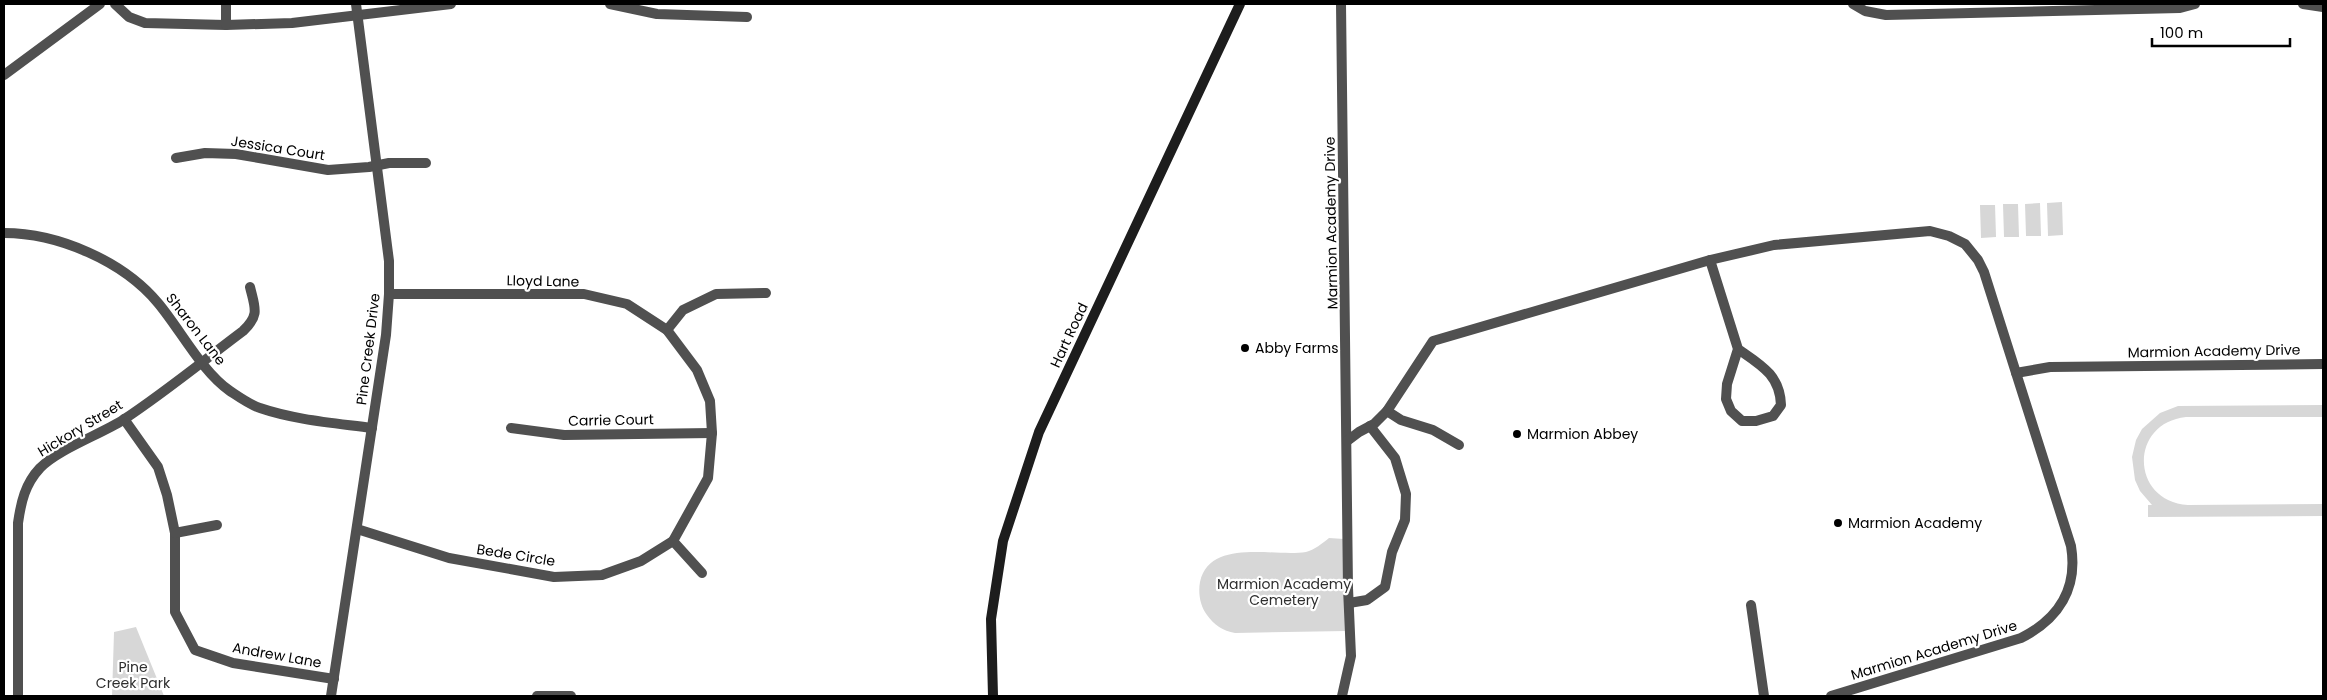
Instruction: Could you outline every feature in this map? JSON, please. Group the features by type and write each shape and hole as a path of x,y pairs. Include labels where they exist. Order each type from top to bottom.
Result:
{"street":[{"path":"4,76 100,4"},
{"path":"114,4 129,17 145,23 226,25 292,23 451,4"},
{"path":"226,4 226,25"},
{"name":"Pine Creek Drive","path":"331,696 386,335 389,294 389,260 356,4"},
{"path":"610,4 657,14 747,17"},
{"name":"Hart Road","path":"993,696 990,619 1002,541 1039,432 1240,4"},
{"name":"Marmion Academy Drive","path":"1341,4 1348,441 1348,603 1351,656 1342,696"},
{"path":"1853,4 1865,11 1886,15 2180,8 2194,4"},
{"path":"2303,4 2323,7"},
{"name":"Jessica Court","path":"176,158 205,153 236,154 328,170 389,163 426,163"},
{"name":"Marmion Academy Drive","path":"1348,441 1370,426 1387,411 1434,342 1756,248 1789,243 1924,231 1949,236 1958,240 1971,251 1984,272 2071,546 2073,569 2068,592 2062,603 2044,624 2021,638 1831,696"},
{"name":"Sharon Lane","path":"4,233 37,234 56,240 120,269 158,303 202,362 228,389 258,408 292,416 372,428"},
{"path":"1710,260 1738,349 1727,384 1726,399 1731,411 1742,421 1764,420 1773,416 1781,405 1780,390 1773,377 1760,364 1738,349"},
{"name":"Hickory Street","path":"18,696 18,523 21,502 28,482 41,467 124,419 202,362 251,323 256,312 250,287"},
{"path":"667,330 683,310 716,294 766,293"},
{"name":"Lloyd Lane","path":"389,294 584,294 628,304 667,330"},
{"name":"Bede Circle","path":"357,529 449,558 554,577 602,575 641,561 673,541 708,478 712,433 710,401 700,377 667,330"},
{"name":"Marmion Academy Drive","path":"2016,373 2050,367 2323,364"},
{"path":"1387,411 1401,420 1433,430 1459,445"},
{"name":"Andrew Lane","path":"124,419 158,467 167,495 176,533 176,612 195,650 233,663 334,679"},
{"path":"1348,603 1367,600 1385,587 1392,552 1405,520 1406,494 1395,458 1370,426"},
{"name":"Carrie Court","path":"511,428 564,435 712,433"},
{"path":"176,533 217,525"},
{"path":"673,541 702,573"},
{"path":"1751,605 1764,696"},
{"path":"537,696 571,696"}],"green space":[{"path":"2062,202 2063,235 2048,236 2047,203"},
{"path":"2040,203 2041,236 2026,236 2025,204"},
{"path":"2003,204 2018,204 2019,237 2004,237"},
{"path":"1980,205 1995,205 1996,237 1981,238"},
{"path":"2323,405 2323,417 2186,417 2167,422 2154,433 2146,446 2144,462 2147,477 2155,490 2169,500 2188,505 2323,504 2323,516 2148,517 2148,505 2152,505 2140,491 2135,480 2132,457 2136,440 2142,429 2160,413 2178,406"},
{"name":"Marmion Academy Cemetery","path":"1329,538 1344,539 1346,631 1235,633 1219,627 1203,608 1199,591 1200,582 1206,568 1216,559 1229,554 1244,552 1306,552"},
{"name":"Pine Creek Park","path":"136,627 164,696 112,696 114,632"}],"place":[{"name":"Abby Farms","path":"1245,348"},
{"name":"Marmion Abbey","path":"1517,434"},
{"name":"Marmion Academy","path":"1838,523"}]}
